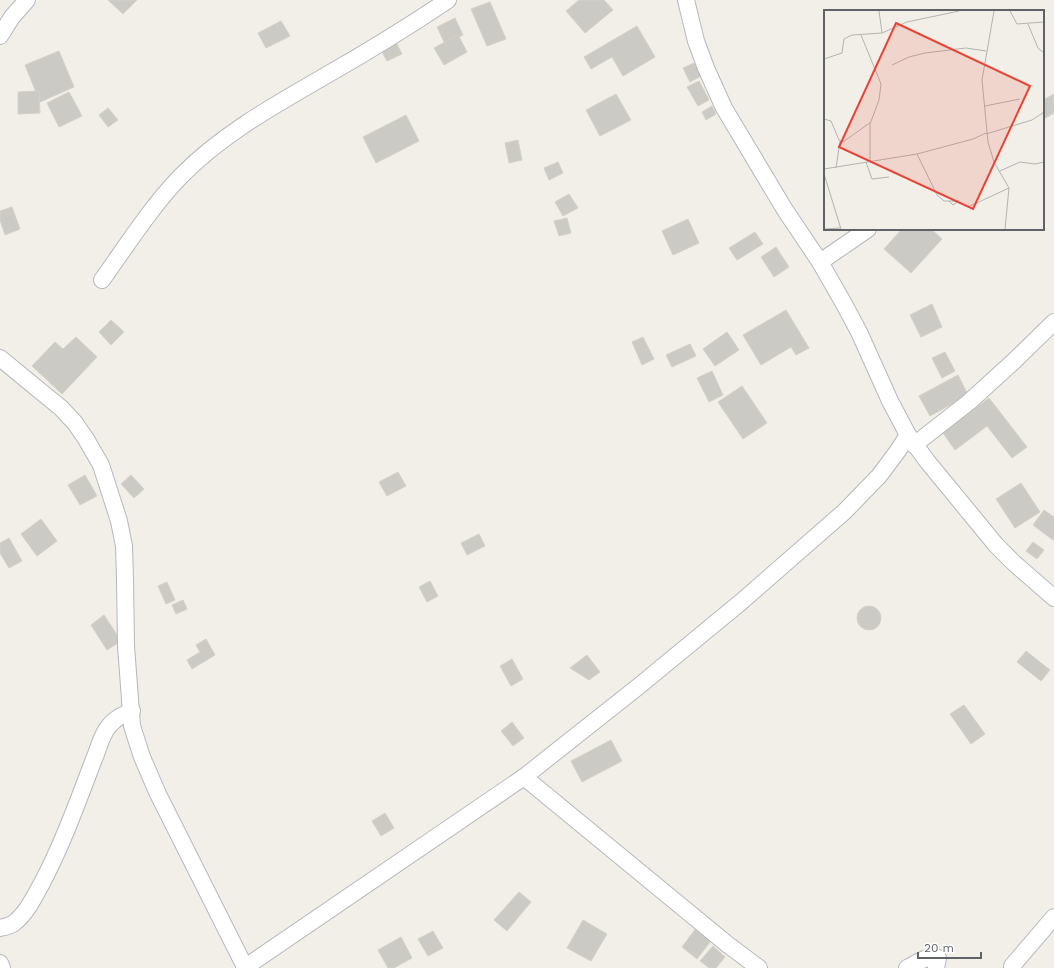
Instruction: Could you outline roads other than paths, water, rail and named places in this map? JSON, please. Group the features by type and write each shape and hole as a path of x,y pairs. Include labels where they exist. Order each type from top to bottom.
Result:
{"street":[{"path":"0,36 12,17 27,0"},
{"path":"102,280 159,202 180,176 225,138 274,106 395,35 448,0"},
{"path":"686,0 696,41 724,108 785,210 820,262 855,325 890,401 911,440 996,545 1054,598"},
{"path":"820,262 867,230"},
{"path":"0,358 61,408 75,423 101,465 119,521 124,546 126,646 132,726 155,788 244,968 524,777 645,681 741,602 844,512 879,476 897,452 911,440 969,402 1014,362 1054,322"},
{"path":"0,928 13,924 25,912 33,900 65,835 101,739 108,727 116,718 132,711"},
{"path":"524,777 727,944 760,968"},
{"path":"1012,966 1054,917"},
{"path":"907,968 932,956 938,958 936,968"},
{"path":"0,963 2,968"}]}
